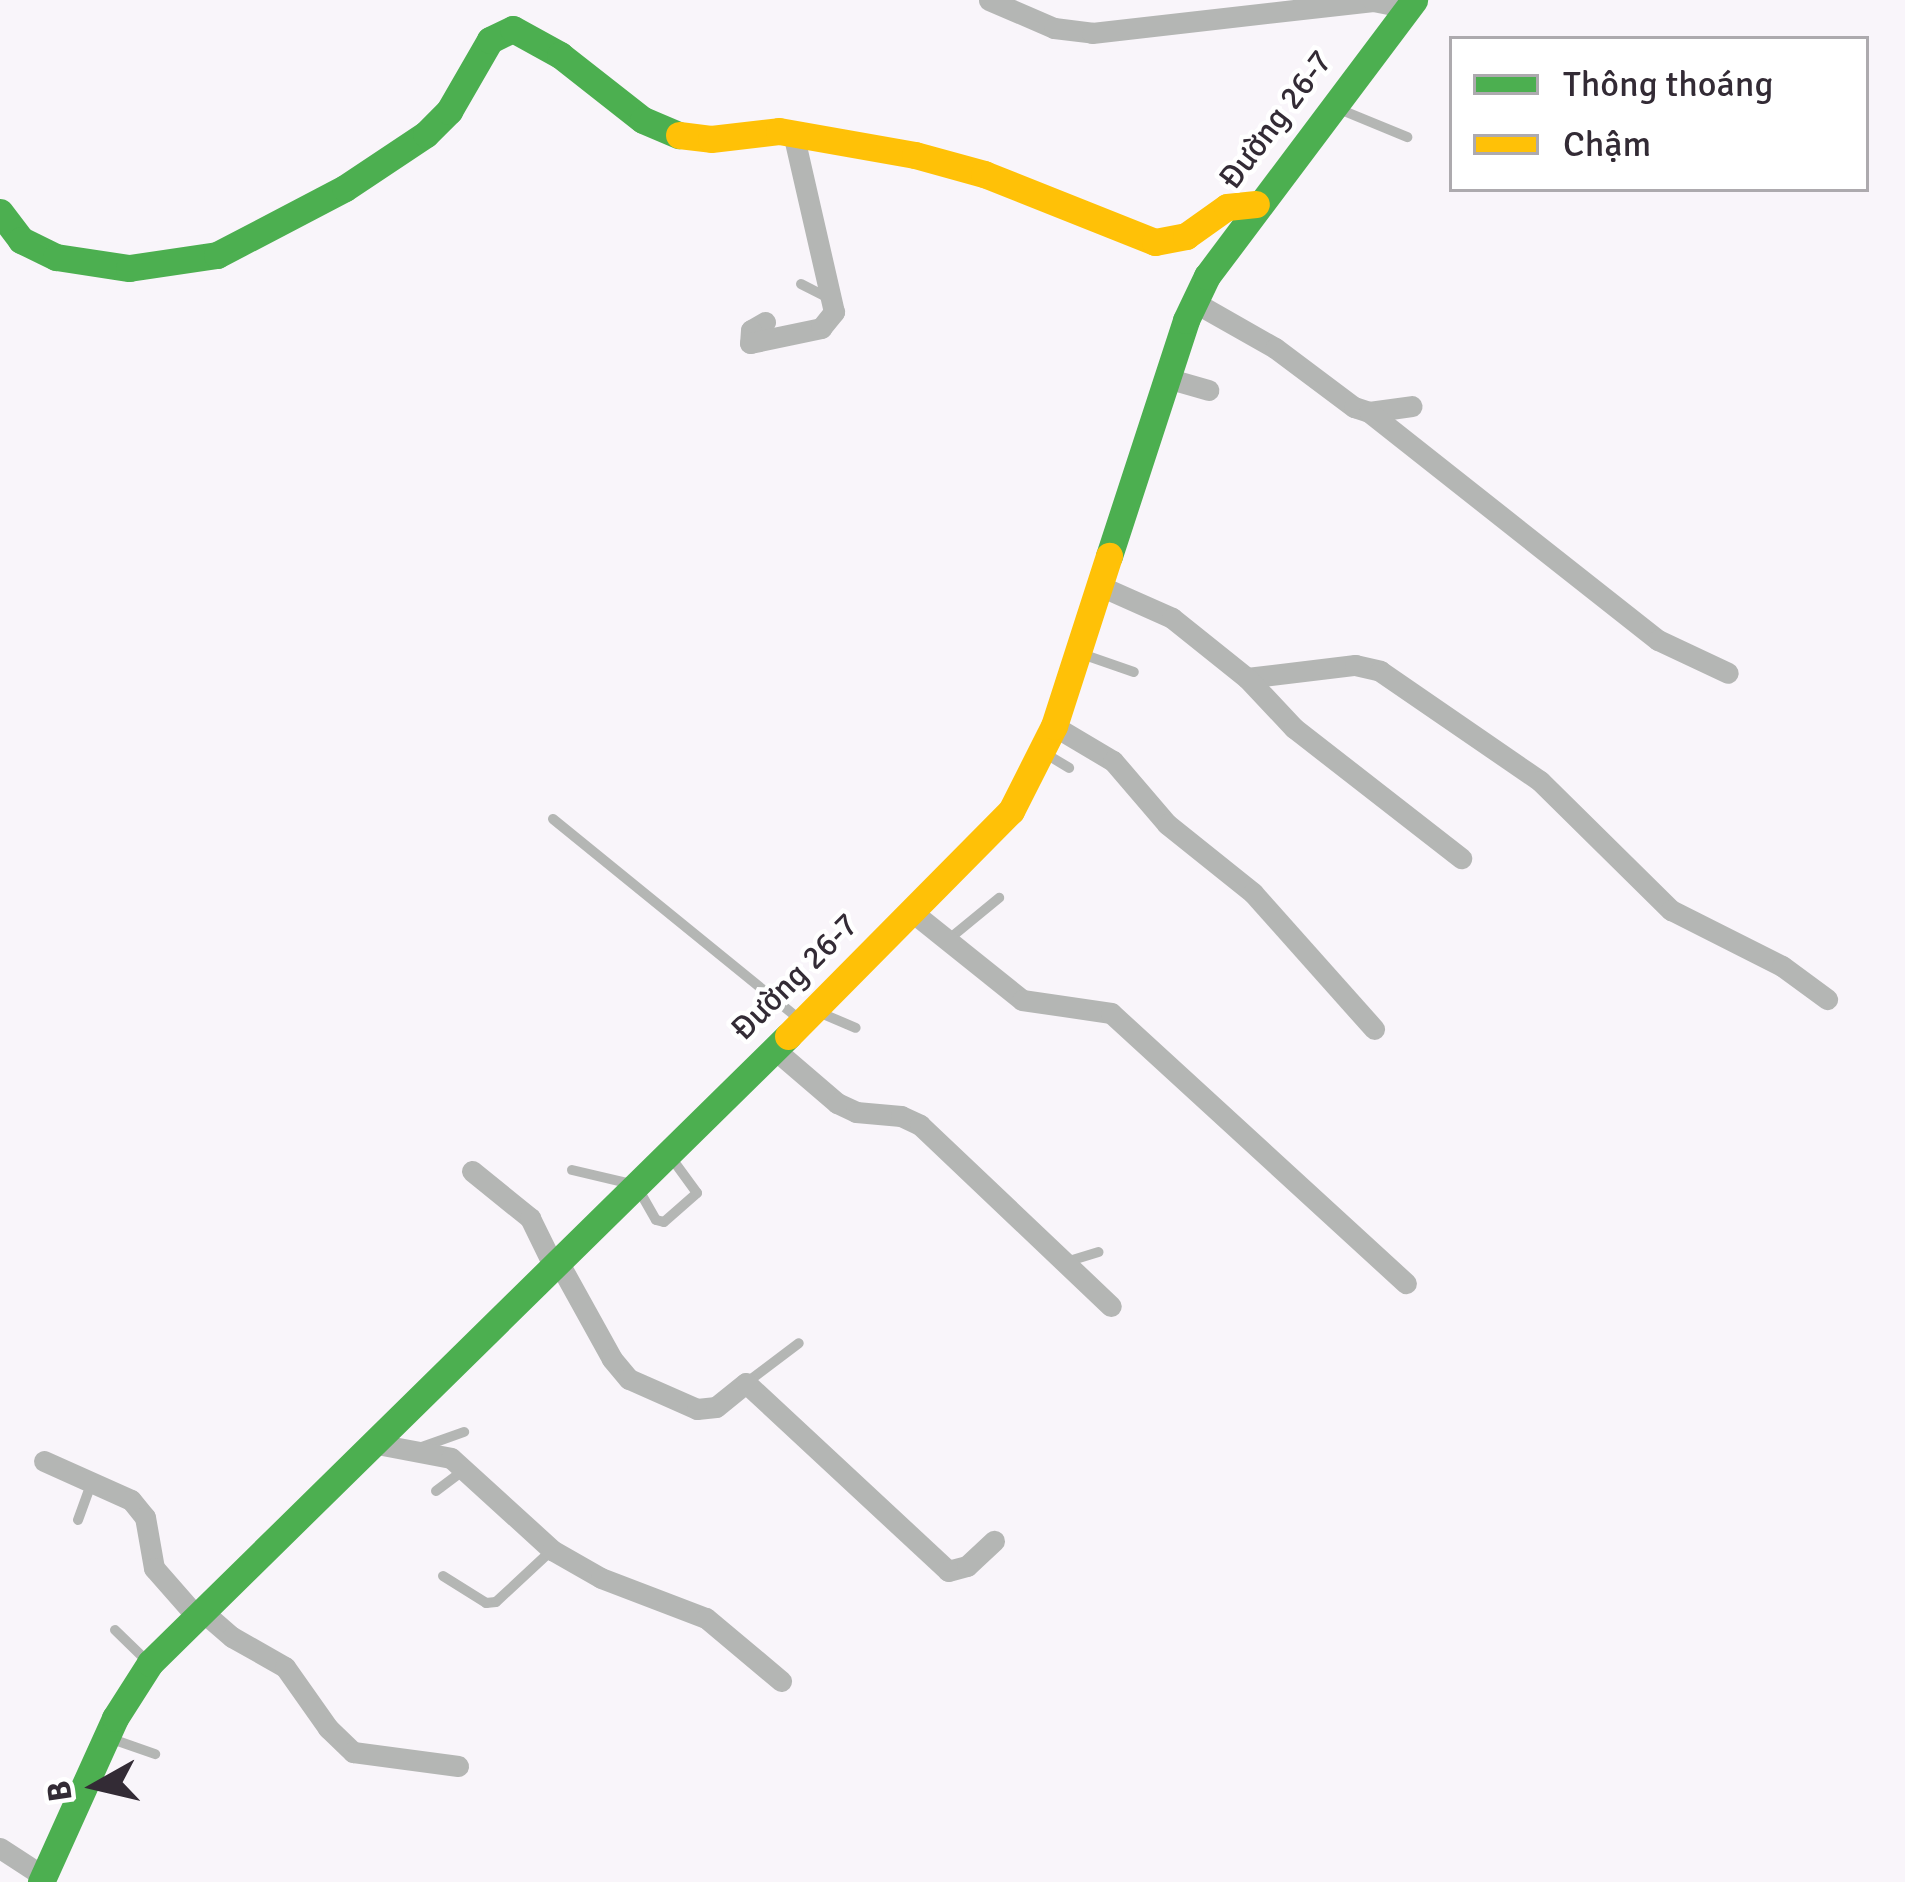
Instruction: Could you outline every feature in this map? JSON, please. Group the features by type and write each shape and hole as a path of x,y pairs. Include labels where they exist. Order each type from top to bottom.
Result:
{"street":[{"path":"989,0 1054,28 1092,33 1373,2 1411,4"},
{"name":"Đường 26-7","path":"42,1879 106,1737 150,1663 558,1267 1010,811 1049,739 1194,302 1256,204 1411,4"},
{"path":"0,212 21,240 56,257 129,268 217,255 345,188 426,134 449,111 490,40 507,29 537,40 617,102 667,131 711,139 793,133 956,165 1154,242 1186,236 1227,207 1256,204"},
{"path":"765,322 751,330 750,344 821,328 831,320 831,299 793,133"},
{"path":"1194,302 1370,412 1658,640 1728,673"},
{"path":"1170,379 1208,390"},
{"path":"1370,412 1412,406"},
{"path":"1098,585 1172,618 1247,678 1294,728 1461,859"},
{"path":"1247,678 1355,665 1380,671 1540,781 1670,910 1782,966 1828,999"},
{"path":"1049,739 1113,760 1167,824 1253,893 1374,1029"},
{"path":"911,911 1022,1000 1111,1013 1127,1025 1406,1283"},
{"path":"774,1048 837,1103 856,1112 887,1112 920,1125 1112,1306"},
{"path":"472,1171 530,1218 612,1359 629,1379 697,1409 716,1407 746,1383 949,1571 967,1566 994,1541"},
{"path":"377,1444 435,1452 467,1468 551,1550 601,1578 706,1618 781,1681"},
{"path":"44,1461 131,1500 145,1517 154,1568 200,1614 285,1667 328,1728 353,1752 458,1766"},
{"path":"0,1848 42,1879"}],"lane":[{"path":"1332,104 1408,137"},
{"path":"801,284 831,299"},
{"path":"1076,652 1134,672"},
{"path":"1049,739 1069,768"},
{"path":"553,819 622,881 808,1016 856,1028"},
{"path":"947,941 999,898"},
{"path":"572,1170 636,1186 656,1220 664,1222 697,1193 668,1153"},
{"path":"1066,1262 1098,1252"},
{"path":"746,1383 799,1343"},
{"path":"416,1449 464,1432"},
{"path":"436,1491 467,1468"},
{"path":"78,1520 92,1481"},
{"path":"443,1576 486,1603 496,1602 551,1550"},
{"path":"115,1630 150,1663"},
{"path":"106,1737 155,1754"}],"traffic: fast":[{"path":"1109,556 1186,320 1207,276 1414,0"},
{"path":"0,212 21,240 56,257 129,268 217,255 345,188 426,134 449,111 490,40 513,29 560,55 643,120 679,135"},
{"path":"41,1882 115,1718 150,1663 788,1036"}],"traffic: slow":[{"path":"679,135 711,139 779,131 915,155 984,174 1155,242 1186,236 1227,207 1256,204"},
{"path":"788,1036 1011,811 1054,726 1109,556"}]}
